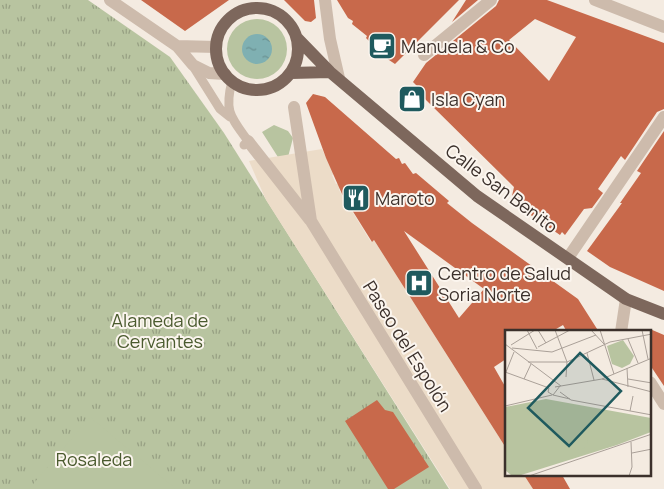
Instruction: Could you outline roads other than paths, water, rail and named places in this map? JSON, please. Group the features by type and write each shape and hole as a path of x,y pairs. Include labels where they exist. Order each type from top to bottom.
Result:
{"main road":[{"path":"250,4 275,12 290,24 297,38 298,56 291,72 279,83 265,89 250,89 228,78 218,61 216,47 220,32 228,19 250,4"},
{"name":"Calle San Benito","path":"297,38 334,75 476,196 626,299 664,314"},
{"path":"291,72 334,75"}],"street":[{"path":"110,0 177,46 193,65 228,78"},
{"path":"325,0 334,75"},
{"path":"424,55 491,0"},
{"path":"595,0 664,27"},
{"path":"177,46 216,47"},
{"name":"Paseo del Espolón","path":"294,107 311,221"},
{"path":"568,258 664,117"},
{"name":"Paseo del Espolón","path":"246,143 311,221 476,489"},
{"path":"621,330 626,299"},
{"path":"652,385 664,404"}],"lane":[{"path":"193,65 220,109 230,117 246,143"},
{"path":"228,78 230,117"}],"water":[{"path":"257,34 268,38 272,49 268,60 257,64 246,60 242,49 246,38"}],"place":[{"name":"Manuela & Co","path":"382,46"},
{"name":"Isla Cyan","path":"412,99"},
{"name":"Maroto","path":"356,198"},
{"name":"Centro de Salud Soria Norte","path":"419,283"}],"park label":[{"name":"Alameda de Cervantes","path":"160,330"},
{"name":"Rosaleda","path":"94,459"}]}
